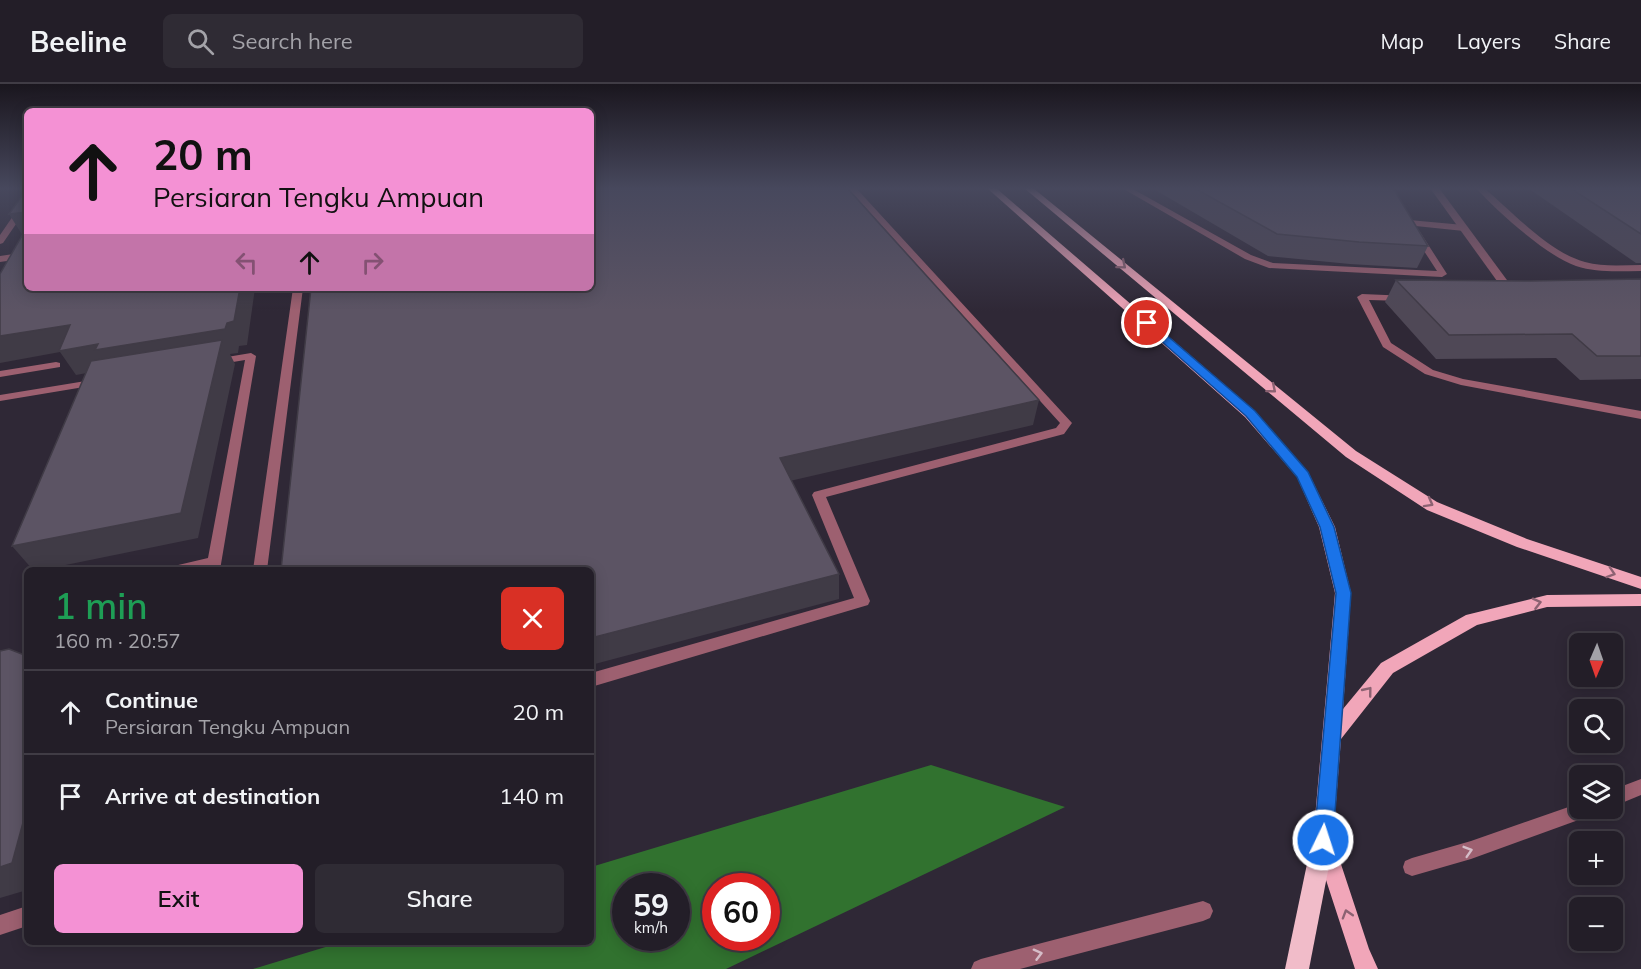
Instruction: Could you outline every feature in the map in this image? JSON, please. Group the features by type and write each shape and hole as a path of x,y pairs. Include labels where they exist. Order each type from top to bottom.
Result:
{"highway":[{"path":"1297,969 1323,840"}],"main road":[{"path":"1038,229 1250,414 1303,475 1327,527 1343,593 1323,840 1359,952 1367,969"},
{"path":"1078,229 1351,454 1432,506 1522,543 1641,583"},
{"path":"1332,737 1387,668 1472,620 1546,601 1641,600"}],"street":[{"path":"1465,229 1515,299"}],"lane":[{"path":"594,679 863,601 819,495 1060,431 1066,423 890,229"},
{"path":"1199,229 1248,257 1272,266 1442,274 1443,271 1413,229"},
{"path":"1530,229 1562,256 1579,264 1603,268 1641,268"},
{"path":"0,259 24,255"},
{"path":"260,567 298,291"},
{"path":"1421,298 1362,297 1387,345 1429,372 1461,382 1641,415"},
{"path":"205,363 250,356 213,566"},
{"path":"0,374 56,365"},
{"path":"0,398 114,379"},
{"path":"1623,795 1641,788"},
{"path":"1412,867 1471,850 1569,815"},
{"path":"981,969 1203,911"},
{"path":"0,925 24,917"}],"green space":[{"path":"931,765 1065,807 780,943 780,873 702,873 702,951 764,951 726,969 253,969 332,945 594,945 594,866"}],"building":[{"path":"594,229 884,229 1039,400 780,458 839,574 594,637 594,567 281,567 311,291 594,291"},
{"path":"1269,229 1418,229 1428,246 1359,242 1277,234"},
{"path":"24,232 24,291 239,291 234,321 227,323 225,329 95,350 98,344 59,351 70,325 0,336 0,274"},
{"path":"1641,279 1641,356 1597,356 1572,334 1449,335 1396,280 1530,281"},
{"path":"222,340 181,513 12,546 91,361"},
{"path":"9,649 24,655 24,819 12,863 0,867 0,651"}],"route":[{"path":"1147,323 1250,414 1303,475 1327,527 1343,593 1323,840"}]}
